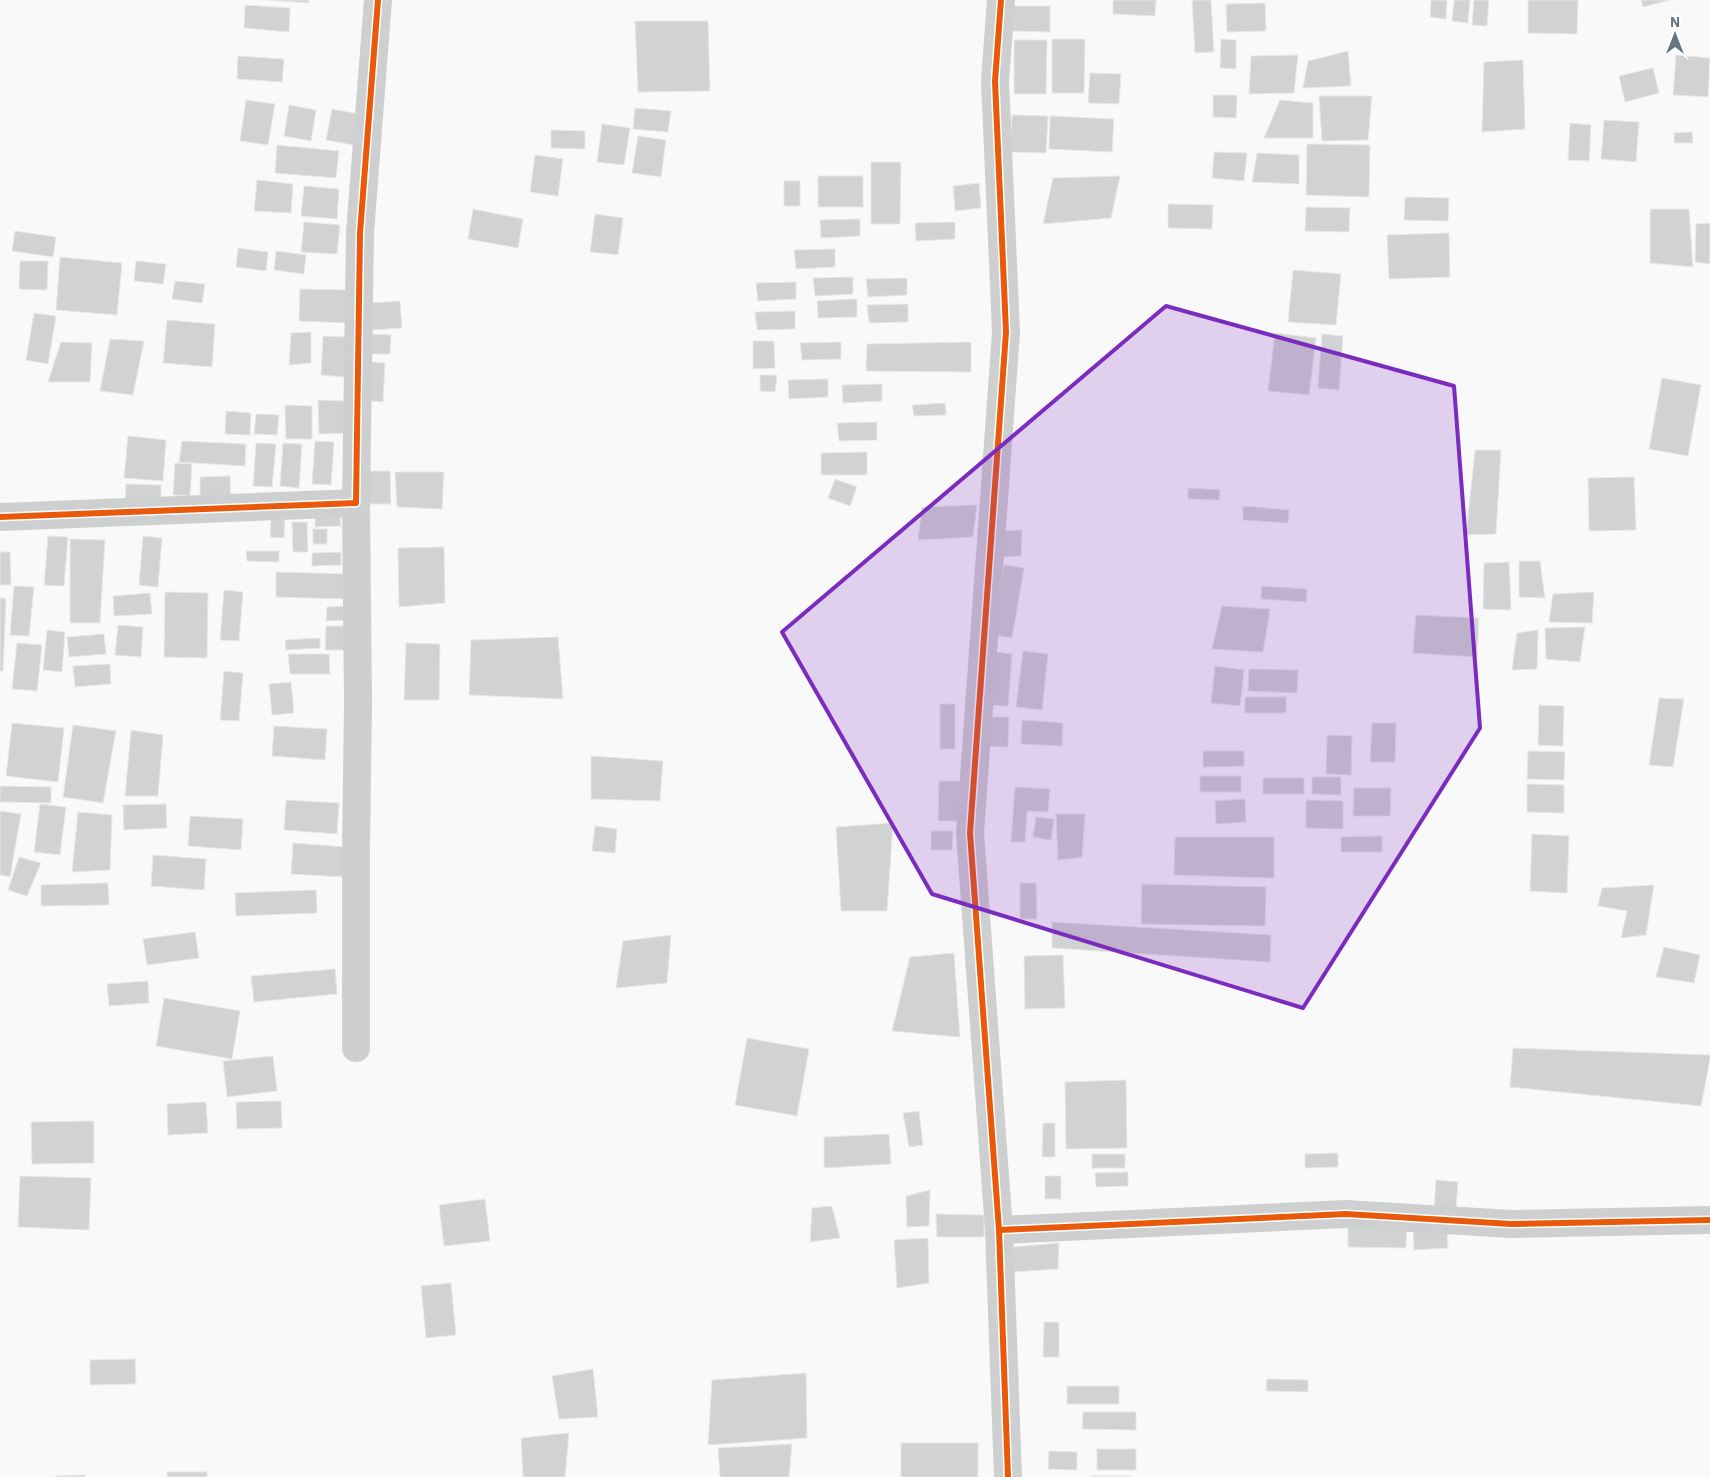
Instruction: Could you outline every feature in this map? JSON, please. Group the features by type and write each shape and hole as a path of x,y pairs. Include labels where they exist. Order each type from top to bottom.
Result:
{"street":[{"path":"356,1048 358,701 356,503 360,233 378,0"},
{"path":"1000,0 994,81 1006,332 970,833 1000,1230 1008,1477"},
{"path":"0,517 356,503"},
{"path":"1000,1230 1346,1214 1511,1224 1710,1220"}],"highlighted area":[{"path":"1166,306 1454,386 1480,728 1303,1008 932,894 782,632"}],"building":[{"path":"266,0 309,0 309,3"},
{"path":"1113,0 1156,0 1155,16 1113,14"},
{"path":"1192,0 1211,0 1214,52 1195,53"},
{"path":"1431,0 1447,0 1446,19 1430,17"},
{"path":"1454,0 1470,0 1468,23 1452,21"},
{"path":"1474,0 1489,0 1487,26 1472,25"},
{"path":"1528,0 1578,0 1577,34 1528,33"},
{"path":"1641,0 1670,0 1643,7"},
{"path":"1265,3 1266,31 1227,32 1226,4"},
{"path":"245,5 290,8 289,32 244,28"},
{"path":"1013,6 1050,6 1050,32 1012,31"},
{"path":"635,21 708,21 710,91 638,92"},
{"path":"1052,39 1085,39 1084,93 1052,93"},
{"path":"1221,39 1236,40 1236,69 1220,68"},
{"path":"1014,40 1047,40 1046,94 1014,94"},
{"path":"1348,51 1351,86 1303,88 1308,61"},
{"path":"1298,55 1294,93 1249,94 1251,56"},
{"path":"1676,55 1710,58 1708,97 1673,95"},
{"path":"238,56 284,59 282,82 237,79"},
{"path":"1523,60 1525,129 1482,132 1484,62"},
{"path":"1653,68 1659,93 1625,102 1619,76"},
{"path":"1090,73 1121,74 1119,104 1088,103"},
{"path":"1213,95 1237,95 1236,118 1213,117"},
{"path":"1319,96 1372,96 1368,140 1322,141"},
{"path":"246,100 275,104 268,145 240,141"},
{"path":"1280,100 1313,103 1313,138 1264,138"},
{"path":"289,105 316,110 311,141 284,136"},
{"path":"635,108 671,111 668,132 633,129"},
{"path":"332,109 359,114 354,145 326,140"},
{"path":"1012,115 1048,116 1046,153 1010,152"},
{"path":"1050,116 1114,119 1112,152 1049,149"},
{"path":"1604,120 1639,122 1636,162 1601,159"},
{"path":"1570,123 1591,125 1589,161 1568,160"},
{"path":"602,124 630,128 624,165 597,162"},
{"path":"551,130 585,131 585,149 551,148"},
{"path":"1692,132 1693,143 1674,143 1674,133"},
{"path":"638,136 666,140 661,177 632,173"},
{"path":"1307,144 1370,145 1369,197 1306,195"},
{"path":"277,145 339,151 336,178 275,173"},
{"path":"1214,152 1247,153 1244,181 1212,178"},
{"path":"1257,153 1299,155 1299,184 1252,182"},
{"path":"535,155 563,159 558,196 530,192"},
{"path":"871,162 901,162 900,224 871,224"},
{"path":"818,176 863,176 863,207 818,207"},
{"path":"1120,176 1111,218 1043,224 1053,178"},
{"path":"257,180 293,184 291,213 254,211"},
{"path":"784,181 800,181 800,206 784,206"},
{"path":"979,183 981,208 955,211 953,186"},
{"path":"304,186 339,189 337,219 301,216"},
{"path":"1405,197 1449,198 1448,221 1404,220"},
{"path":"1168,204 1213,205 1212,229 1168,228"},
{"path":"1306,207 1350,208 1349,232 1305,231"},
{"path":"473,209 523,219 518,248 468,239"},
{"path":"1650,209 1689,209 1693,267 1650,263"},
{"path":"595,214 623,218 618,255 590,252"},
{"path":"860,219 860,236 821,238 820,220"},
{"path":"304,222 340,225 337,254 301,252"},
{"path":"955,222 955,239 916,241 915,223"},
{"path":"1710,223 1710,264 1695,262 1696,224"},
{"path":"15,231 56,237 53,257 12,251"},
{"path":"1449,233 1450,277 1389,279 1387,235"},
{"path":"238,248 268,252 266,271 236,267"},
{"path":"835,249 835,267 796,269 794,250"},
{"path":"276,251 306,255 304,274 274,270"},
{"path":"60,257 122,263 117,315 56,310"},
{"path":"20,261 48,261 47,290 19,289"},
{"path":"136,261 166,264 163,284 134,281"},
{"path":"1293,270 1341,274 1336,325 1288,322"},
{"path":"853,277 853,294 815,296 813,278"},
{"path":"907,278 907,295 868,297 866,279"},
{"path":"175,281 205,284 202,303 172,299"},
{"path":"796,282 796,299 758,301 756,283"},
{"path":"300,289 349,290 348,323 299,321"},
{"path":"857,299 857,317 818,318 817,301"},
{"path":"400,301 402,328 372,330 370,303"},
{"path":"908,304 908,322 869,323 867,305"},
{"path":"795,311 795,329 757,330 755,312"},
{"path":"34,313 56,316 48,364 26,360"},
{"path":"167,320 215,324 212,367 163,363"},
{"path":"311,332 311,363 289,365 291,333"},
{"path":"1275,333 1316,338 1309,395 1268,391"},
{"path":"370,334 391,335 390,354 369,354"},
{"path":"1322,334 1343,336 1339,390 1318,388"},
{"path":"323,336 346,337 344,377 321,375"},
{"path":"110,339 144,341 133,395 100,391"},
{"path":"753,341 774,341 775,368 753,369"},
{"path":"61,342 92,343 90,382 48,382"},
{"path":"841,342 841,359 802,360 800,343"},
{"path":"971,342 971,372 866,371 867,344"},
{"path":"363,361 385,363 383,402 360,400"},
{"path":"760,375 777,375 775,392 760,391"},
{"path":"1662,378 1701,385 1688,456 1649,449"},
{"path":"828,379 828,397 789,399 788,380"},
{"path":"882,384 882,401 843,403 842,385"},
{"path":"318,400 345,401 346,433 319,434"},
{"path":"945,403 946,415 914,416 912,405"},
{"path":"285,405 312,406 312,439 286,439"},
{"path":"226,411 251,413 250,435 225,434"},
{"path":"256,414 279,415 277,435 254,434"},
{"path":"877,422 877,440 839,441 837,423"},
{"path":"128,436 166,440 163,481 124,478"},
{"path":"182,441 246,444 245,466 179,462"},
{"path":"315,441 334,442 331,485 312,484"},
{"path":"256,443 276,444 272,487 253,486"},
{"path":"283,443 302,444 299,488 280,486"},
{"path":"1475,450 1501,450 1496,534 1466,535"},
{"path":"867,452 867,475 821,475 821,453"},
{"path":"175,463 192,464 190,496 173,495"},
{"path":"364,471 390,471 391,504 364,504"},
{"path":"395,472 444,472 442,509 397,507"},
{"path":"230,476 231,500 200,501 200,477"},
{"path":"1634,477 1636,530 1589,531 1588,478"},
{"path":"835,479 857,487 850,506 828,498"},
{"path":"126,484 161,485 161,502 125,502"},
{"path":"1188,488 1220,490 1219,500 1188,499"},
{"path":"977,505 973,537 918,540 922,507"},
{"path":"1243,506 1289,510 1288,523 1243,520"},
{"path":"340,516 341,526 315,527 315,517"},
{"path":"271,519 285,520 284,538 270,537"},
{"path":"292,522 307,522 308,552 293,552"},
{"path":"313,529 327,529 327,544 313,544"},
{"path":"1022,530 1021,556 1003,557 1004,531"},
{"path":"48,536 68,537 64,586 44,585"},
{"path":"143,536 162,538 158,587 139,585"},
{"path":"70,539 105,540 100,623 70,623"},
{"path":"444,547 445,603 399,607 398,548"},
{"path":"246,551 279,551 279,562 247,561"},
{"path":"0,552 10,552 11,585 0,585"},
{"path":"341,552 341,565 312,566 312,553"},
{"path":"1519,561 1540,561 1545,598 1519,597"},
{"path":"1509,562 1511,610 1483,609 1484,563"},
{"path":"1004,565 1024,568 1012,638 993,635"},
{"path":"276,572 347,574 346,599 276,597"},
{"path":"14,586 34,587 29,636 10,635"},
{"path":"1262,586 1307,589 1306,602 1261,599"},
{"path":"224,590 243,592 239,641 220,640"},
{"path":"165,592 208,593 207,658 164,657"},
{"path":"1594,592 1592,623 1549,622 1553,594"},
{"path":"150,593 152,614 114,616 113,596"},
{"path":"0,598 6,599 3,671 0,671"},
{"path":"347,606 347,620 326,621 327,607"},
{"path":"1222,606 1270,609 1263,652 1212,649"},
{"path":"1416,615 1479,618 1477,657 1413,653"},
{"path":"118,625 143,627 141,657 115,655"},
{"path":"326,626 346,626 346,650 325,650"},
{"path":"1585,627 1580,662 1546,659 1545,628"},
{"path":"47,630 65,632 62,672 43,670"},
{"path":"1538,630 1537,669 1512,670 1517,633"},
{"path":"104,634 106,654 69,657 67,637"},
{"path":"558,637 563,699 469,695 471,640"},
{"path":"320,638 320,648 286,650 285,640"},
{"path":"17,643 42,645 37,691 12,689"},
{"path":"406,643 440,644 439,700 404,700"},
{"path":"988,651 1012,654 1008,706 984,705"},
{"path":"1023,651 1048,654 1042,710 1016,707"},
{"path":"288,654 329,654 330,674 290,674"},
{"path":"110,664 111,684 75,687 73,666"},
{"path":"1215,666 1244,670 1240,706 1211,703"},
{"path":"1249,669 1298,670 1297,693 1248,691"},
{"path":"224,671 243,673 239,721 220,720"},
{"path":"291,682 294,713 272,715 269,684"},
{"path":"1245,697 1286,697 1286,713 1245,713"},
{"path":"1659,698 1684,699 1673,767 1649,765"},
{"path":"940,704 955,704 955,749 940,749"},
{"path":"1539,705 1564,706 1563,746 1538,745"},
{"path":"983,717 1009,717 1008,747 982,746"},
{"path":"1022,720 1063,723 1062,746 1021,744"},
{"path":"12,723 64,728 58,782 6,776"},
{"path":"1372,723 1396,723 1395,762 1370,762"},
{"path":"73,725 116,731 103,803 63,797"},
{"path":"274,726 327,729 325,760 272,756"},
{"path":"131,730 163,735 158,796 125,796"},
{"path":"1327,735 1352,736 1351,775 1326,774"},
{"path":"1203,751 1244,751 1244,766 1203,767"},
{"path":"1528,751 1565,752 1564,780 1527,779"},
{"path":"591,756 663,761 660,801 591,799"},
{"path":"1200,776 1241,776 1241,792 1200,792"},
{"path":"1312,777 1341,777 1341,795 1312,794"},
{"path":"1263,778 1304,778 1304,794 1263,794"},
{"path":"939,781 961,781 961,821 938,821"},
{"path":"1527,784 1564,785 1564,813 1527,812"},
{"path":"0,786 51,787 51,803 0,802"},
{"path":"1015,787 1050,789 1048,812 1027,811 1025,842 1011,842"},
{"path":"1354,788 1391,788 1390,816 1353,816"},
{"path":"1245,799 1246,822 1216,824 1215,801"},
{"path":"286,800 339,803 337,834 284,830"},
{"path":"1306,800 1343,801 1343,829 1306,828"},
{"path":"40,804 66,807 60,855 34,852"},
{"path":"166,804 167,828 124,830 123,805"},
{"path":"0,811 21,814 10,877 0,875"},
{"path":"78,812 112,815 110,870 72,872"},
{"path":"1056,814 1085,814 1082,857 1058,860"},
{"path":"190,816 243,819 241,850 188,846"},
{"path":"1036,817 1054,819 1051,840 1033,837"},
{"path":"893,823 887,911 841,911 836,827"},
{"path":"595,826 617,829 615,853 592,851"},
{"path":"931,831 953,831 952,850 931,850"},
{"path":"1532,834 1569,836 1567,893 1530,891"},
{"path":"1382,836 1382,852 1341,852 1341,837"},
{"path":"1175,837 1274,837 1274,878 1174,875"},
{"path":"293,843 346,847 344,877 291,874"},
{"path":"153,855 206,859 204,890 151,886"},
{"path":"19,857 41,863 27,896 8,890"},
{"path":"108,883 109,905 41,906 41,885"},
{"path":"1020,883 1036,883 1037,919 1020,919"},
{"path":"1142,884 1266,887 1265,926 1141,924"},
{"path":"1654,885 1646,935 1621,938 1627,911 1598,906 1602,888"},
{"path":"316,890 317,913 236,916 235,893"},
{"path":"1052,922 1271,935 1270,962 1052,948"},
{"path":"195,932 199,958 147,965 143,939"},
{"path":"671,935 667,983 616,988 623,941"},
{"path":"1664,947 1700,955 1694,983 1656,977"},
{"path":"954,953 960,1037 892,1031 910,957"},
{"path":"1063,955 1065,1008 1025,1009 1024,956"},
{"path":"335,969 337,994 254,1002 251,976"},
{"path":"148,981 149,1003 109,1006 107,984"},
{"path":"164,998 240,1011 232,1059 156,1046"},
{"path":"747,1038 809,1049 797,1116 735,1105"},
{"path":"1513,1048 1710,1055 1710,1059 1701,1106 1510,1087"},
{"path":"273,1056 277,1091 227,1097 223,1061"},
{"path":"1126,1080 1127,1148 1066,1149 1065,1082"},
{"path":"281,1101 282,1128 237,1129 236,1102"},
{"path":"206,1102 208,1133 168,1135 167,1104"},
{"path":"919,1111 923,1145 909,1147 903,1113"},
{"path":"94,1121 94,1163 32,1164 31,1122"},
{"path":"1043,1123 1055,1123 1055,1157 1042,1157"},
{"path":"889,1134 891,1164 824,1168 824,1137"},
{"path":"1338,1153 1338,1167 1305,1168 1305,1154"},
{"path":"1092,1154 1125,1154 1125,1168 1092,1168"},
{"path":"1128,1172 1128,1186 1096,1187 1095,1173"},
{"path":"20,1176 91,1178 89,1230 18,1227"},
{"path":"1045,1176 1061,1176 1061,1199 1045,1199"},
{"path":"1436,1180 1458,1182 1456,1210 1434,1209"},
{"path":"930,1190 929,1226 907,1227 906,1196"},
{"path":"485,1199 490,1241 444,1246 439,1205"},
{"path":"832,1206 840,1238 810,1242 812,1208"},
{"path":"936,1214 984,1215 984,1237 937,1237"},
{"path":"1348,1225 1407,1226 1406,1248 1348,1247"},
{"path":"1447,1226 1448,1248 1414,1250 1413,1229"},
{"path":"928,1238 929,1283 897,1288 894,1240"},
{"path":"1059,1243 1058,1269 1014,1272 1012,1247"},
{"path":"451,1283 456,1335 426,1338 421,1286"},
{"path":"1044,1322 1059,1322 1059,1357 1043,1357"},
{"path":"135,1359 136,1384 90,1385 90,1360"},
{"path":"593,1369 598,1417 559,1419 552,1376"},
{"path":"806,1373 807,1438 708,1445 712,1380"},
{"path":"1267,1379 1308,1380 1308,1392 1266,1391"},
{"path":"1067,1386 1119,1386 1119,1404 1067,1404"},
{"path":"1083,1412 1136,1412 1136,1430 1082,1429"},
{"path":"569,1433 565,1477 523,1477 521,1438"},
{"path":"901,1443 978,1443 978,1477 901,1477"},
{"path":"792,1444 789,1477 720,1477 718,1448"},
{"path":"1097,1449 1136,1449 1136,1470 1097,1470"},
{"path":"1049,1451 1077,1452 1077,1470 1048,1469"},
{"path":"167,1472 207,1472 207,1477 167,1477"},
{"path":"85,1475 85,1477 56,1477 56,1476"},
{"path":"1130,1476 1130,1477 1091,1477"}],"cycle path":[{"path":"0,517 356,503 360,233 378,0"},
{"path":"1001,0 995,81 1006,332 970,833 999,1230 1008,1477"},
{"path":"999,1230 1346,1214 1511,1224 1710,1220"}]}
